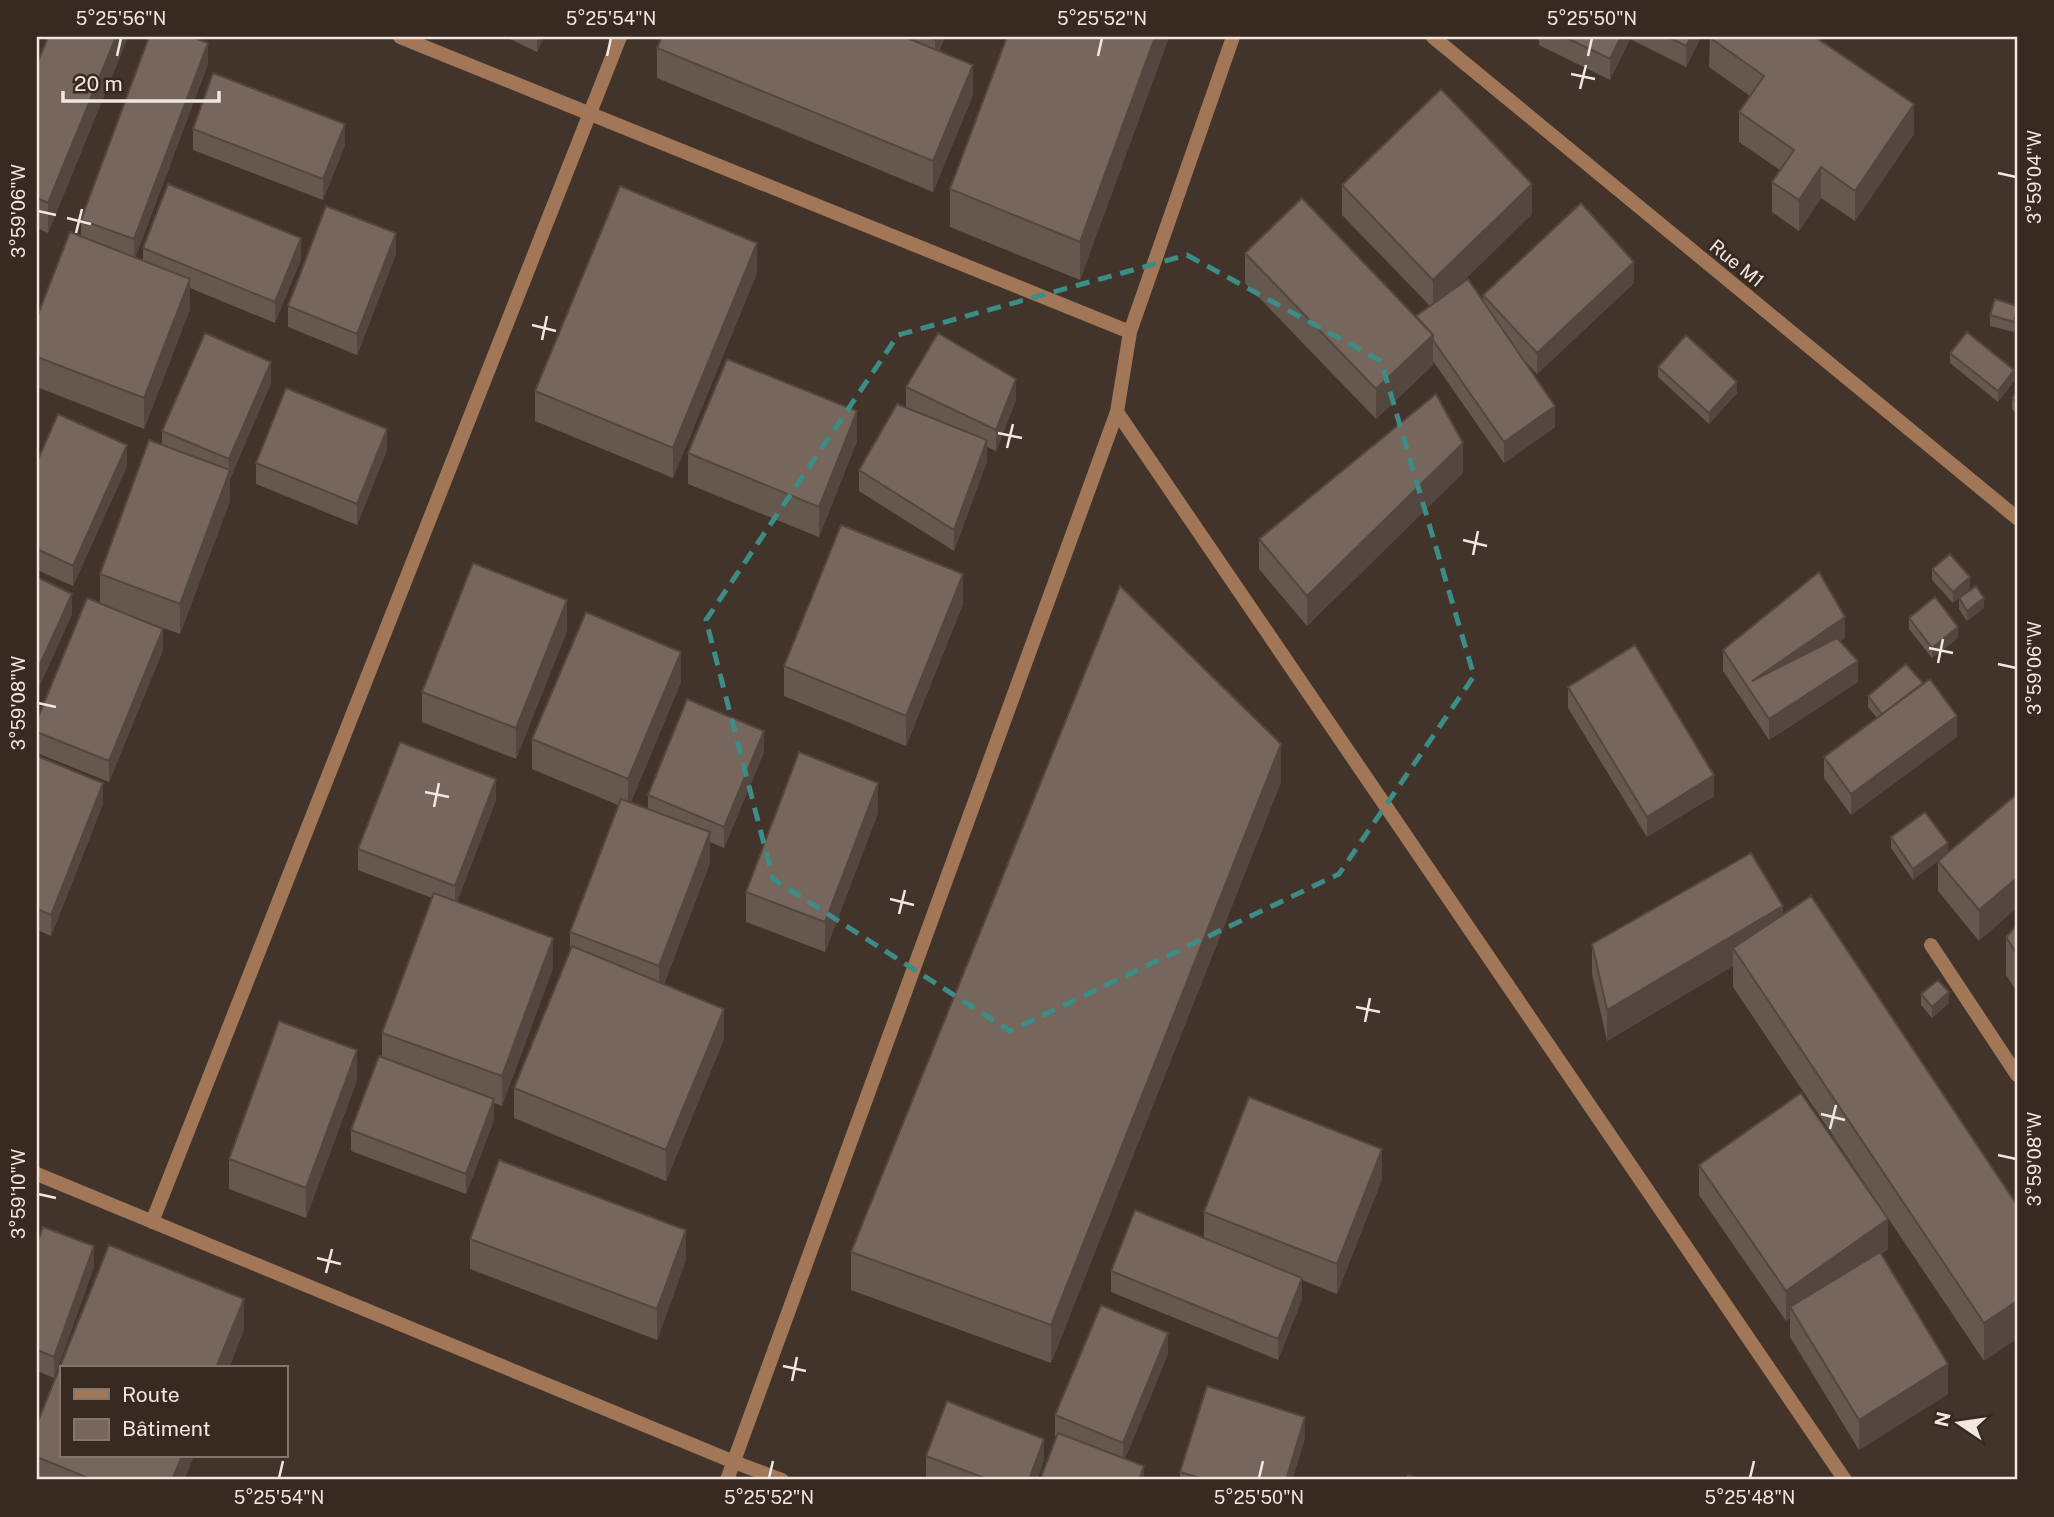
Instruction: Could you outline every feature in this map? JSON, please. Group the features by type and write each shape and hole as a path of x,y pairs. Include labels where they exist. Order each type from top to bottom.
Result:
{"street":[{"path":"400,37 1130,332"},
{"path":"152,1222 621,37"},
{"path":"727,1480 1117,412 1130,332 1233,37"},
{"name":"Rue M1","path":"1433,37 2017,518"},
{"path":"1117,412 1845,1480"},
{"path":"1931,945 2017,1075"},
{"path":"37,1174 782,1480"}],"highlighted area":[{"path":"1187,255 1381,361 1474,676 1339,874 1010,1031 773,879 706,620 898,335"}],"building":[{"path":"48,37 116,37 48,203 37,198 37,64"},
{"path":"149,37 192,37 208,43 134,239 81,220"},
{"path":"662,37 905,37 973,65 933,161 657,48"},
{"path":"1007,37 1155,37 1080,242 950,189"},
{"path":"1565,37 1621,37 1610,59"},
{"path":"1668,37 1691,37 1686,46"},
{"path":"1709,37 1815,37 1914,104 1855,191 1821,167 1799,200 1772,182 1794,150 1739,112 1764,76"},
{"path":"213,73 345,124 323,179 193,129"},
{"path":"1441,89 1532,184 1433,280 1342,185"},
{"path":"168,184 301,238 275,302 143,248"},
{"path":"620,186 757,243 673,448 535,391"},
{"path":"1302,198 1433,335 1376,389 1245,253"},
{"path":"1581,203 1634,262 1537,353 1483,295"},
{"path":"326,206 396,233 357,334 288,306"},
{"path":"70,232 190,279 144,398 37,357 37,317"},
{"path":"1468,279 1555,406 1504,442 1433,340 1433,335 1416,316"},
{"path":"1995,299 2017,306 2014,322 1990,315"},
{"path":"1967,332 2014,370 1998,391 1950,353"},
{"path":"205,333 271,362 229,459 162,431"},
{"path":"938,333 1016,379 996,430 906,387"},
{"path":"1686,335 1737,382 1709,413 1658,367"},
{"path":"727,359 857,411 819,507 688,453"},
{"path":"286,388 387,429 357,504 256,463"},
{"path":"1436,394 1463,443 1307,596 1259,539"},
{"path":"897,404 987,440 954,530 859,470"},
{"path":"58,414 127,445 73,566 37,549 37,462"},
{"path":"149,440 230,470 180,604 100,574"},
{"path":"841,525 963,574 906,716 784,666"},
{"path":"1950,554 1970,577 1953,592 1932,569"},
{"path":"473,563 567,600 516,728 422,692"},
{"path":"1819,572 1845,617 1752,681 1837,638 1858,661 1769,719 1723,650"},
{"path":"37,577 72,594 37,671"},
{"path":"1120,586 1281,744 1051,1325 851,1252"},
{"path":"1976,586 1984,598 1967,611 1959,598"},
{"path":"1935,597 1958,627 1932,648 1909,618"},
{"path":"87,598 163,629 109,761 37,732 37,720"},
{"path":"586,612 681,652 628,779 532,739"},
{"path":"1635,645 1714,775 1647,817 1568,687"},
{"path":"1906,664 1923,683 1882,714 1868,696"},
{"path":"1930,679 1957,716 1851,794 1824,757"},
{"path":"687,699 764,731 724,827 648,795"},
{"path":"400,742 496,779 455,886 358,849"},
{"path":"799,752 878,783 825,922 746,892"},
{"path":"37,756 103,783 51,915 37,909"},
{"path":"2017,794 2017,878 1979,910 1938,861"},
{"path":"621,799 710,832 659,966 570,932"},
{"path":"1925,812 1948,843 1913,869 1891,837"},
{"path":"1751,853 1783,906 1607,1010 1592,944"},
{"path":"434,893 553,938 502,1076 382,1033"},
{"path":"1811,896 2017,1205 2017,1301 1984,1323 1733,948"},
{"path":"2017,925 2017,954 2006,937"},
{"path":"572,946 724,1009 666,1150 514,1088"},
{"path":"1938,980 1949,992 1932,1007 1921,994"},
{"path":"279,1021 357,1050 306,1188 229,1159"},
{"path":"379,1056 494,1099 466,1174 351,1130"},
{"path":"1801,1093 1888,1219 1786,1291 1699,1165"},
{"path":"1249,1097 1382,1149 1337,1264 1204,1212"},
{"path":"499,1160 686,1230 657,1309 470,1239"},
{"path":"1135,1210 1302,1278 1278,1339 1111,1271"},
{"path":"43,1227 94,1246 54,1357 37,1350 37,1244"},
{"path":"109,1245 244,1299 217,1366 60,1366"},
{"path":"1880,1252 1948,1364 1859,1420 1790,1307"},
{"path":"1101,1305 1168,1333 1123,1443 1055,1415"},
{"path":"60,1367 60,1458 181,1458 172,1480 93,1480 37,1457 37,1424"},
{"path":"1207,1386 1305,1417 1286,1480 1207,1480 1180,1472"},
{"path":"947,1401 1044,1439 1029,1480 990,1480 926,1456"},
{"path":"1058,1433 1144,1466 1139,1480 1040,1480"},
{"path":"1408,1475 1422,1480 1406,1480"}]}
